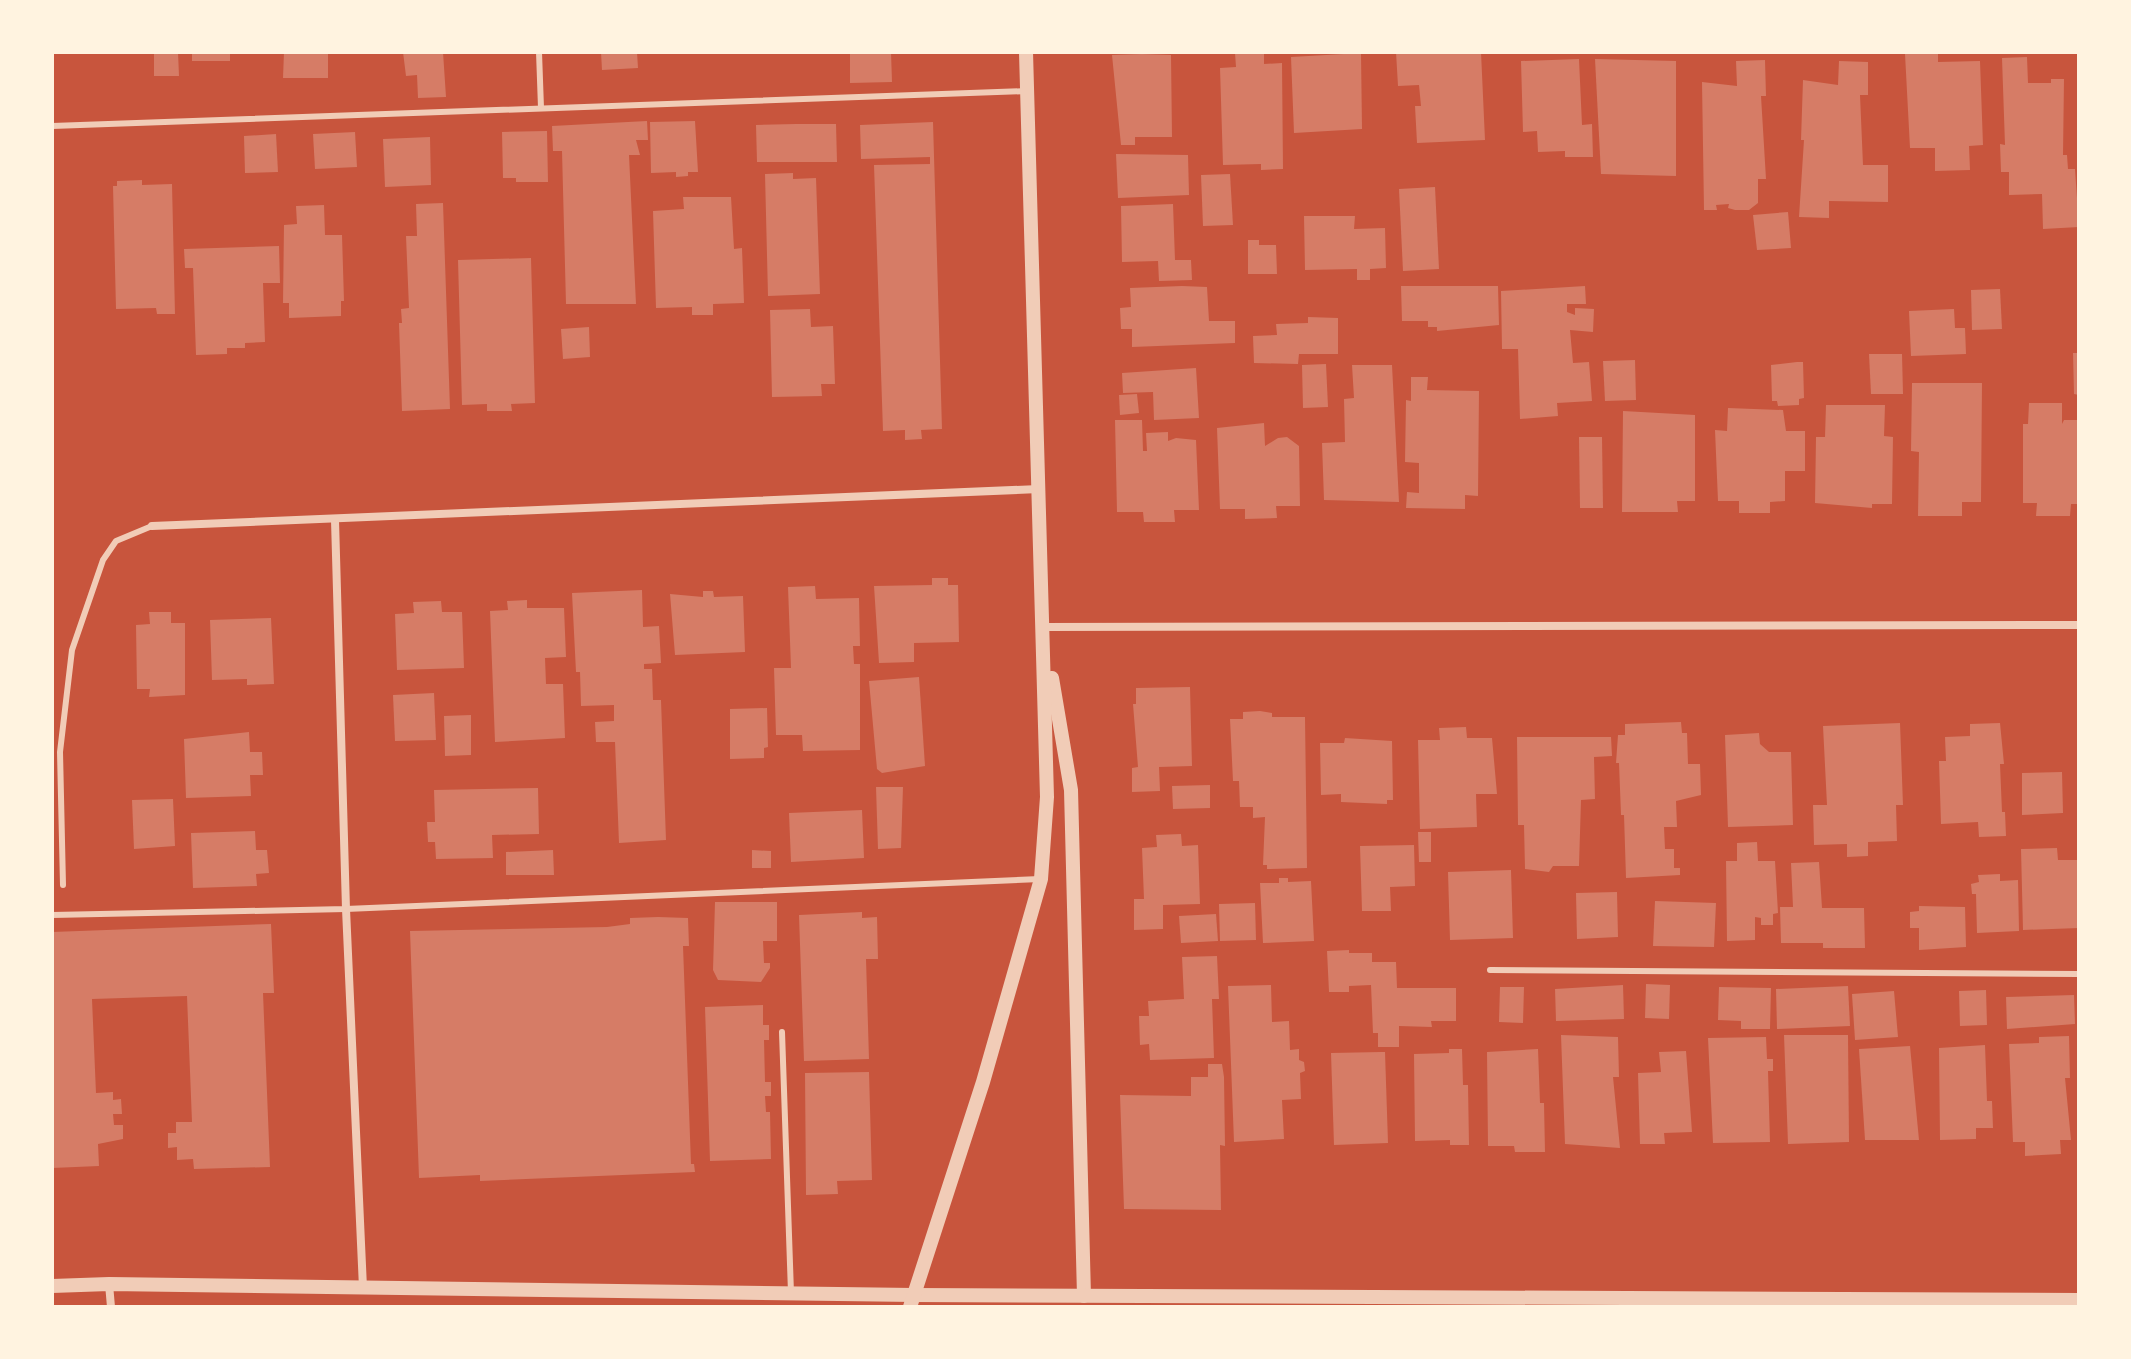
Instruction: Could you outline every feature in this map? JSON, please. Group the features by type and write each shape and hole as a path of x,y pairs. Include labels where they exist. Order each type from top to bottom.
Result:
{"street":[{"path":"912,1301 983,1082 1041,879 1047,797 1044,627 1026,52"},
{"path":"152,526 1039,489"},
{"path":"335,520 346,909 363,1288"},
{"path":"1044,627 2079,625"},
{"path":"1044,627 1071,790 1084,1296"},
{"path":"109,1284 111,1307"},
{"path":"52,1286 363,1288 740,1300 791,1293 912,1301 1084,1296 1197,1302 2030,1303 2079,1300"}],"lane":[{"path":"539,52 541,108"},
{"path":"52,126 1028,91"},
{"path":"63,885 60,752 72,650 103,560 116,541 152,526"},
{"path":"52,915 346,909 1041,879"},
{"path":"1490,970 2079,974"},
{"path":"782,1032 791,1293"}],"building":[{"path":"154,52 178,52 179,76 154,76"},
{"path":"192,52 230,52 230,61 192,61"},
{"path":"284,52 328,52 328,78 283,78"},
{"path":"403,52 443,52 446,97 418,98 417,75 406,76"},
{"path":"601,52 637,52 638,68 602,70"},
{"path":"891,52 892,82 850,83 850,54"},
{"path":"1396,52 1481,52 1485,140 1417,143 1415,106 1421,106 1419,85 1398,86"},
{"path":"1235,53 1264,53 1264,64 1282,63 1283,169 1261,170 1261,164 1223,165 1220,68 1236,67"},
{"path":"1361,53 1362,129 1294,133 1291,57"},
{"path":"1938,53 1938,62 1980,61 1983,145 1969,146 1970,170 1935,171 1935,148 1910,148 1905,54"},
{"path":"1112,55 1171,55 1172,137 1135,137 1135,145 1121,145"},
{"path":"2027,57 2028,83 2051,83 2051,79 2064,79 2063,155 2067,155 2068,169 2075,169 2079,227 2043,229 2042,194 2009,195 2009,172 2001,172 2000,144 2005,145 2002,58"},
{"path":"1579,59 1582,125 1592,124 1593,157 1565,157 1565,151 1538,152 1537,131 1523,132 1521,61"},
{"path":"1595,59 1676,61 1676,176 1601,174"},
{"path":"1765,60 1766,96 1761,96 1766,179 1758,179 1758,203 1749,210 1728,208 1729,204 1716,205 1717,210 1704,210 1702,82 1737,86 1736,61"},
{"path":"1839,61 1868,62 1868,95 1860,95 1863,165 1888,165 1888,202 1829,201 1829,218 1799,217 1804,140 1801,140 1803,80 1838,85"},
{"path":"647,121 648,140 636,140 640,155 629,155 636,304 566,304 562,151 553,151 552,126"},
{"path":"695,121 698,172 676,177 676,172 651,173 650,122"},
{"path":"933,122 942,429 921,430 922,439 905,440 905,430 883,431 874,165 930,164 930,157 861,159 860,125"},
{"path":"836,124 837,162 757,162 756,125"},
{"path":"547,131 548,182 516,182 516,178 503,178 502,132"},
{"path":"355,132 357,167 315,169 313,134"},
{"path":"276,134 278,172 245,173 244,136"},
{"path":"430,137 431,185 385,187 383,139"},
{"path":"1116,154 1188,155 1189,195 1118,198"},
{"path":"793,173 793,179 816,178 820,294 768,296 765,174"},
{"path":"1230,174 1233,225 1203,226 1201,175"},
{"path":"142,180 142,185 172,184 175,314 157,314 156,308 116,309 113,186 117,186 117,181"},
{"path":"1435,187 1439,269 1403,271 1399,189"},
{"path":"683,197 731,197 734,249 742,248 744,303 713,304 713,315 692,315 692,307 656,308 653,211 684,209"},
{"path":"443,203 450,409 402,411 399,323 402,323 401,309 409,308 406,236 417,236 416,204"},
{"path":"1173,204 1175,260 1191,260 1192,280 1159,281 1158,261 1122,262 1121,206"},
{"path":"324,205 325,235 342,235 344,301 341,301 341,316 289,318 289,303 283,303 284,225 297,224 296,206"},
{"path":"1788,212 1791,248 1757,250 1753,215"},
{"path":"1304,216 1355,216 1354,229 1385,228 1386,268 1370,269 1370,280 1357,280 1357,269 1305,270"},
{"path":"1248,240 1259,240 1259,245 1276,245 1277,274 1248,274"},
{"path":"279,246 280,283 263,283 265,342 245,343 245,348 227,348 227,354 196,355 193,268 185,268 184,249"},
{"path":"531,258 535,403 511,404 512,411 487,411 487,404 462,405 458,260"},
{"path":"1401,286 1498,286 1499,325 1437,331 1437,327 1428,327 1428,321 1402,321"},
{"path":"1585,286 1586,304 1567,304 1567,312 1575,315 1575,308 1594,309 1593,332 1570,330 1573,363 1589,362 1592,401 1557,403 1558,416 1520,419 1518,349 1502,349 1501,291"},
{"path":"1207,287 1209,321 1235,321 1235,343 1132,347 1132,329 1121,329 1120,308 1131,307 1130,288"},
{"path":"2000,289 2002,329 1972,330 1971,290"},
{"path":"810,309 811,327 833,326 835,384 821,384 822,396 772,397 770,310"},
{"path":"1954,309 1955,328 1965,328 1966,354 1911,356 1909,311"},
{"path":"1308,317 1338,318 1338,354 1299,354 1298,364 1254,363 1253,336 1277,335 1276,324 1308,323"},
{"path":"589,327 590,357 563,359 561,329"},
{"path":"2073,353 2079,353 2079,395 2074,394"},
{"path":"1869,354 1902,354 1903,394 1871,394"},
{"path":"1635,360 1636,400 1605,401 1603,361"},
{"path":"1803,362 1804,398 1799,399 1799,405 1778,406 1777,401 1772,401 1771,365"},
{"path":"1326,364 1328,407 1303,408 1302,365"},
{"path":"1352,365 1392,365 1399,502 1324,500 1322,443 1345,442 1344,399 1354,398"},
{"path":"1196,368 1199,418 1154,420 1153,392 1123,393 1122,373"},
{"path":"1411,377 1428,377 1427,390 1479,391 1478,496 1465,495 1465,509 1406,508 1407,492 1419,493 1419,463 1405,462 1406,400 1411,401"},
{"path":"1912,383 1982,383 1981,502 1962,502 1962,516 1918,516 1919,452 1911,451"},
{"path":"1137,394 1139,413 1120,415 1119,395"},
{"path":"2029,403 2062,403 2062,424 2064,420 2079,420 2079,504 2071,504 2070,516 2036,516 2037,503 2023,503 2023,424 2028,424"},
{"path":"1826,405 1885,405 1884,436 1893,437 1892,504 1872,504 1872,508 1815,503 1816,437 1825,437"},
{"path":"1728,408 1783,410 1786,431 1805,431 1805,471 1785,471 1785,501 1770,502 1770,513 1739,513 1739,501 1718,501 1715,430 1727,431"},
{"path":"1623,411 1695,415 1695,501 1677,501 1678,512 1622,512"},
{"path":"1115,420 1142,420 1143,451 1147,451 1146,433 1168,432 1168,441 1176,438 1196,440 1199,510 1174,510 1175,522 1144,522 1143,512 1117,512"},
{"path":"1264,423 1265,446 1278,438 1287,437 1299,446 1300,506 1276,506 1277,518 1245,519 1245,509 1220,509 1217,428"},
{"path":"1579,437 1602,437 1603,508 1580,508"},
{"path":"932,578 948,578 948,585 958,585 959,642 914,643 914,662 879,663 874,586 932,585"},
{"path":"815,586 816,599 859,598 860,646 853,646 854,664 860,664 860,750 803,751 802,735 776,735 774,668 791,668 788,587"},
{"path":"642,590 643,627 659,626 661,663 644,664 644,669 652,669 653,700 661,700 666,840 619,843 615,742 596,742 595,722 614,721 614,705 581,706 572,593"},
{"path":"703,591 713,591 714,597 743,596 745,652 675,655 670,594 703,597"},
{"path":"527,600 527,608 564,608 566,657 545,658 546,684 563,684 565,738 495,742 490,611 508,610 507,601"},
{"path":"441,601 442,612 462,612 464,668 397,670 395,614 414,613 413,602"},
{"path":"149,612 171,612 171,623 185,623 185,695 149,697 150,689 137,689 136,625 150,624"},
{"path":"271,618 274,684 247,685 247,679 212,680 210,620"},
{"path":"919,677 925,766 882,773 877,769 869,681"},
{"path":"1190,687 1192,766 1159,767 1160,791 1132,792 1132,768 1138,767 1133,704 1136,704 1136,688"},
{"path":"434,693 436,740 395,741 393,695"},
{"path":"767,708 768,747 764,748 764,758 730,759 730,709"},
{"path":"1243,712 1272,713 1272,717 1305,717 1307,868 1267,869 1267,865 1263,865 1265,817 1253,818 1253,807 1240,807 1239,781 1233,781 1230,719 1243,719"},
{"path":"471,715 471,755 445,756 444,716"},
{"path":"1681,722 1682,733 1687,733 1688,764 1700,764 1701,795 1676,801 1677,827 1664,827 1665,849 1674,849 1674,868 1680,868 1680,875 1626,878 1624,815 1621,815 1619,763 1616,763 1618,735 1625,735 1625,724"},
{"path":"1900,723 1903,805 1896,805 1897,841 1868,842 1868,856 1847,857 1847,844 1814,845 1813,805 1827,805 1823,726"},
{"path":"2000,723 2004,764 2000,764 2002,812 2005,812 2006,836 1979,837 1978,822 1941,824 1939,761 1946,761 1945,737 1970,736 1970,724"},
{"path":"1466,727 1467,738 1492,738 1497,794 1476,794 1477,827 1420,829 1418,740 1440,740 1439,728"},
{"path":"249,732 250,752 262,752 263,775 250,775 251,796 186,798 184,739"},
{"path":"1759,733 1760,744 1769,752 1791,752 1793,825 1728,827 1725,735"},
{"path":"1517,737 1611,737 1612,756 1594,757 1595,799 1581,800 1579,866 1553,866 1549,872 1525,869 1524,825 1518,825"},
{"path":"1345,738 1392,741 1393,800 1387,800 1387,804 1341,802 1341,794 1321,795 1320,743 1344,743"},
{"path":"2062,772 2063,813 2022,815 2022,773"},
{"path":"1210,785 1210,808 1173,809 1172,786"},
{"path":"876,787 903,787 901,848 878,849"},
{"path":"538,788 539,834 492,835 493,858 436,859 435,842 428,842 427,822 435,822 434,790"},
{"path":"173,799 175,846 134,849 132,800"},
{"path":"862,810 864,858 791,862 789,813"},
{"path":"255,831 256,850 267,850 269,873 256,874 257,886 193,888 191,833"},
{"path":"1418,832 1431,832 1431,862 1419,862"},
{"path":"1181,834 1182,846 1198,845 1200,904 1163,905 1163,929 1134,930 1134,899 1144,899 1142,848 1157,847 1156,835"},
{"path":"1757,842 1758,861 1775,861 1778,913 1773,914 1773,925 1761,925 1761,918 1755,917 1755,940 1727,941 1726,861 1737,861 1737,843"},
{"path":"1414,845 1415,886 1390,887 1391,911 1362,911 1360,846"},
{"path":"2057,848 2058,860 2079,860 2079,928 2023,930 2021,849"},
{"path":"553,850 554,875 506,875 506,852"},
{"path":"752,850 771,851 771,868 752,868"},
{"path":"1819,862 1822,908 1864,908 1865,948 1823,948 1823,943 1781,943 1780,907 1793,907 1791,863"},
{"path":"1511,870 1513,938 1450,940 1448,872"},
{"path":"2000,874 2000,881 2018,880 2019,931 1977,933 1976,894 1972,894 1971,884 1979,882 1978,875"},
{"path":"1279,878 1288,878 1288,882 1311,881 1314,941 1263,943 1260,883 1279,883"},
{"path":"1617,892 1618,937 1577,939 1576,893"},
{"path":"1655,901 1716,903 1714,947 1653,946"},
{"path":"715,902 777,902 777,941 763,941 764,963 770,963 770,968 761,982 718,980 713,970"},
{"path":"1255,903 1256,940 1220,941 1219,904"},
{"path":"1919,906 1965,907 1966,947 1919,950 1919,928 1910,928 1910,912 1919,911"},
{"path":"862,912 862,918 877,917 878,959 866,959 869,1059 804,1061 799,915"},
{"path":"1216,914 1218,941 1181,943 1179,916"},
{"path":"630,918 688,918 689,946 683,946 691,1164 694,1164 695,1172 480,1181 480,1175 419,1178 410,931 607,927 630,924"},
{"path":"271,924 274,993 263,993 270,1167 194,1169 193,1159 177,1160 177,1147 168,1148 168,1133 176,1133 176,1122 192,1122 187,996 92,999 96,1093 113,1092 113,1100 121,1099 122,1114 113,1114 114,1125 123,1125 123,1139 98,1144 99,1166 52,1168 52,932"},
{"path":"1349,950 1349,953 1372,953 1372,962 1396,962 1397,988 1456,988 1456,1021 1431,1021 1432,1027 1399,1026 1399,1047 1378,1047 1378,1033 1373,1033 1371,985 1349,986 1349,992 1329,992 1327,951"},
{"path":"1217,956 1219,999 1212,999 1214,1058 1150,1060 1149,1044 1140,1045 1139,1016 1149,1016 1148,1001 1184,999 1182,957"},
{"path":"1646,984 1670,985 1669,1019 1645,1018"},
{"path":"1271,985 1272,1022 1289,1021 1290,1050 1299,1049 1299,1060 1304,1062 1305,1071 1300,1073 1301,1099 1282,1100 1284,1139 1234,1142 1228,986"},
{"path":"1623,985 1624,1019 1556,1021 1555,989"},
{"path":"1848,986 1850,1026 1777,1029 1776,989"},
{"path":"1500,987 1524,987 1523,1023 1499,1022"},
{"path":"1719,987 1771,988 1770,1029 1741,1029 1741,1021 1718,1020"},
{"path":"1986,990 1987,1025 1960,1026 1959,991"},
{"path":"1894,991 1898,1037 1855,1040 1852,994"},
{"path":"2074,995 2075,1024 2007,1029 2006,997"},
{"path":"763,1005 763,1025 769,1025 769,1040 764,1040 765,1082 771,1082 771,1096 765,1096 766,1112 770,1112 771,1159 710,1161 705,1007"},
{"path":"1561,1035 1618,1037 1619,1077 1613,1077 1620,1148 1565,1144"},
{"path":"1784,1035 1848,1035 1849,1142 1788,1144"},
{"path":"2069,1036 2070,1078 2065,1078 2071,1140 2060,1140 2061,1154 2025,1156 2025,1142 2013,1142 2009,1044 2039,1043 2039,1037"},
{"path":"1766,1037 1767,1059 1773,1059 1773,1071 1768,1071 1770,1142 1713,1143 1708,1038"},
{"path":"1985,1045 1987,1101 1992,1101 1993,1128 1976,1128 1976,1139 1940,1140 1939,1048"},
{"path":"1910,1046 1919,1140 1865,1140 1859,1049"},
{"path":"1449,1049 1462,1049 1463,1085 1468,1085 1469,1145 1450,1145 1450,1140 1415,1141 1414,1054 1449,1053"},
{"path":"1538,1049 1545,1152 1515,1152 1514,1146 1488,1146 1487,1052"},
{"path":"1686,1051 1692,1132 1664,1133 1665,1144 1640,1144 1638,1073 1661,1072 1659,1052"},
{"path":"1385,1052 1388,1143 1334,1145 1331,1053"},
{"path":"1208,1064 1222,1064 1224,1077 1225,1146 1220,1145 1221,1210 1124,1209 1120,1095 1191,1096 1191,1077 1208,1077"},
{"path":"869,1072 872,1180 837,1181 838,1194 806,1195 805,1073"}]}
